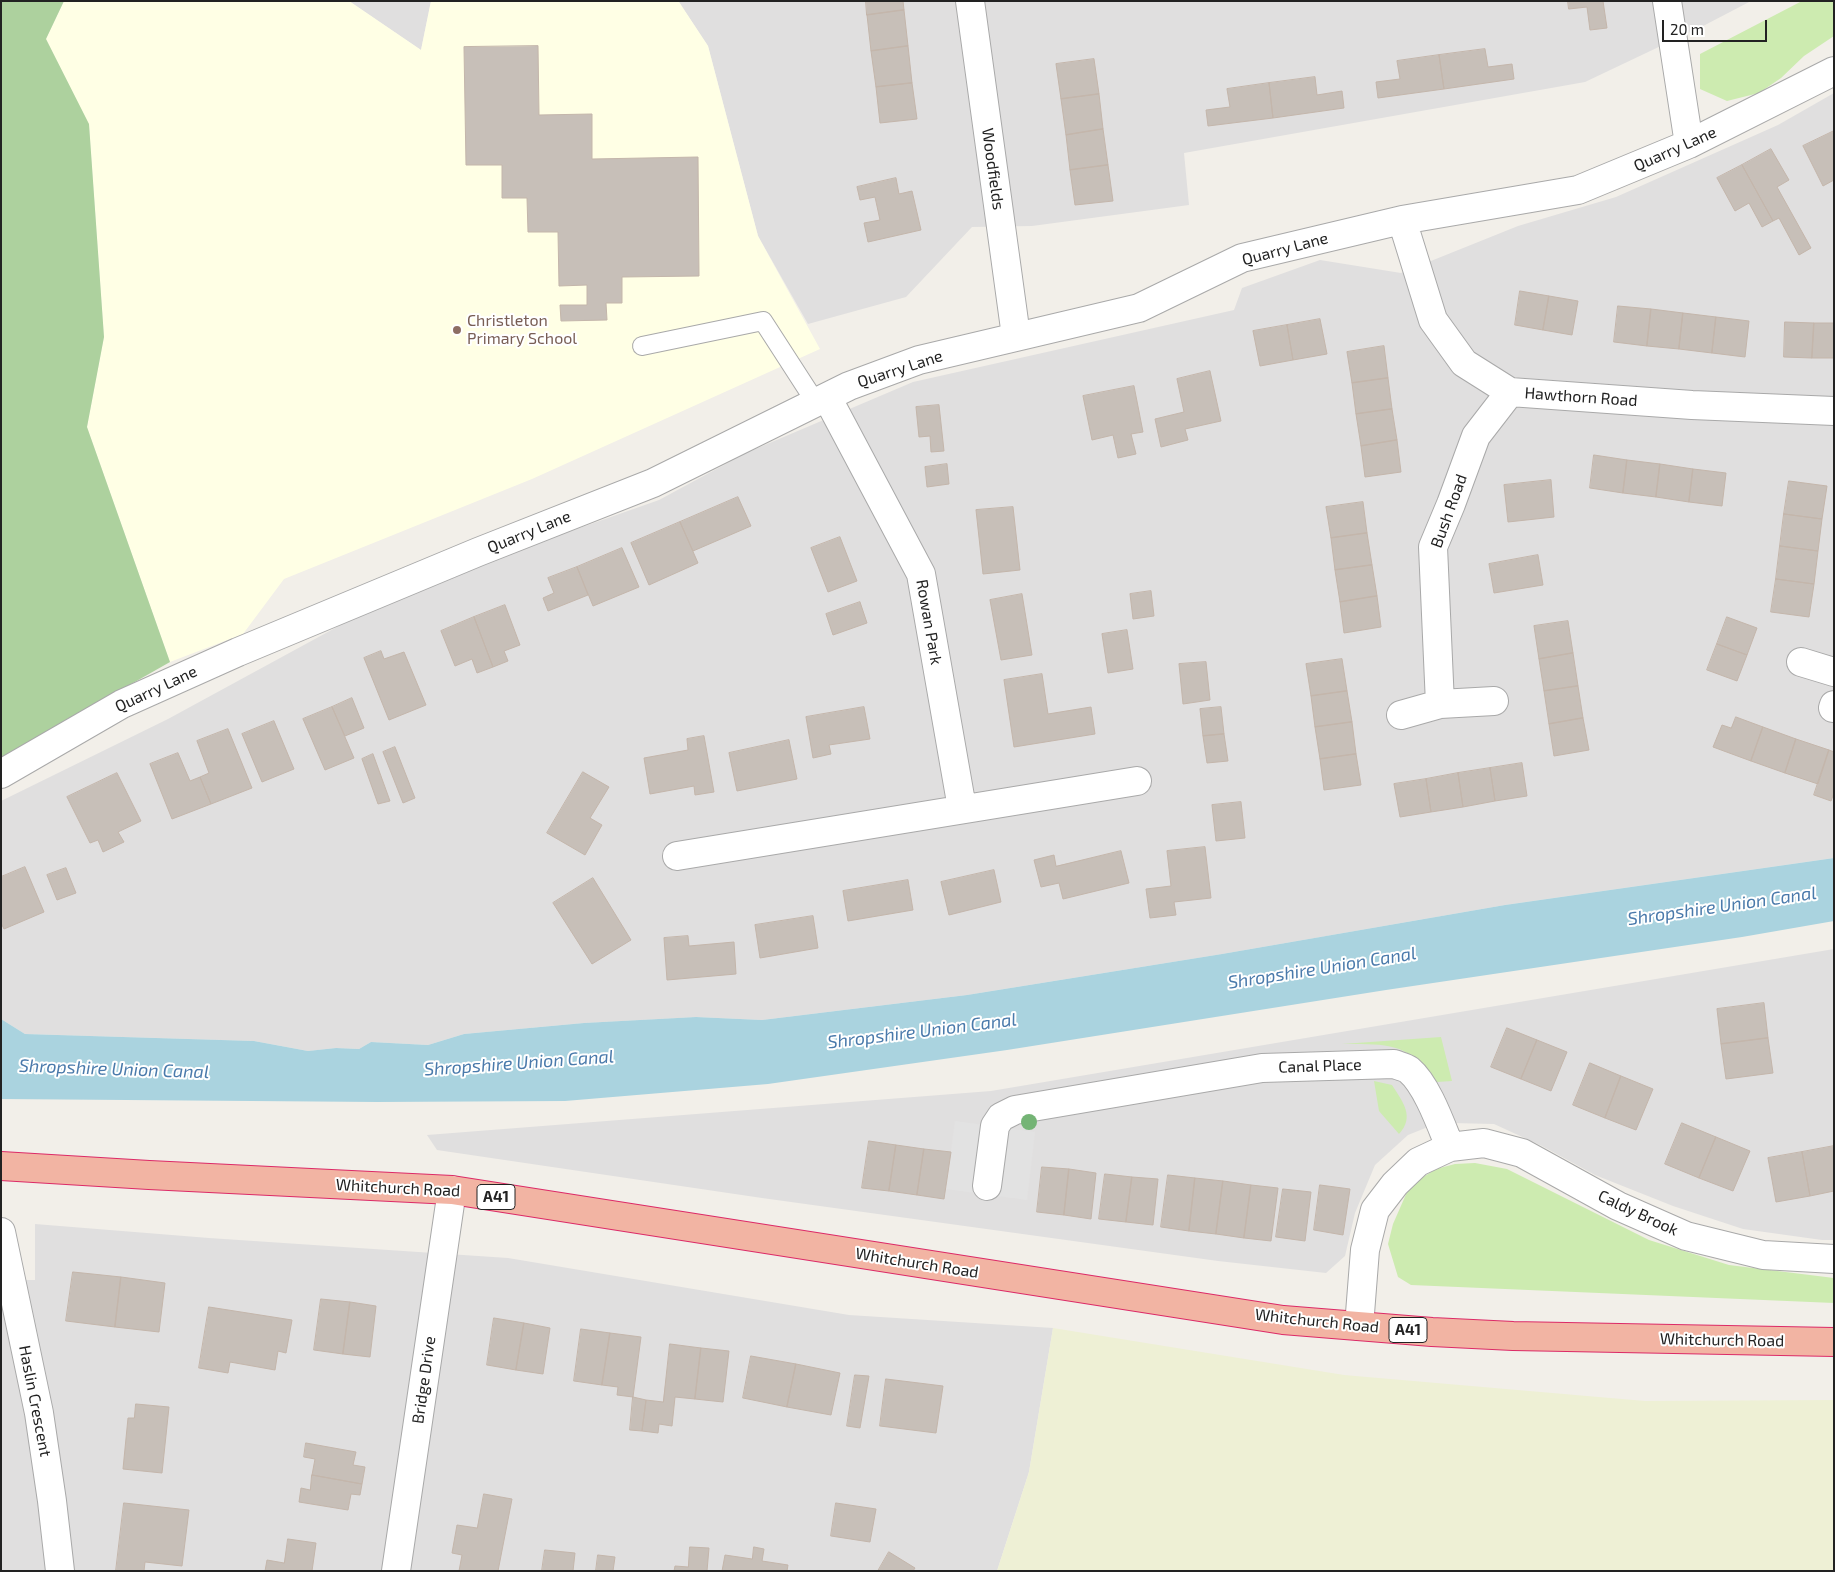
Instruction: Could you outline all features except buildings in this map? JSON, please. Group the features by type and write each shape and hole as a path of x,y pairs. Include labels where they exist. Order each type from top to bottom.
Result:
{"highway":[{"name":"Whitchurch Road","path":"1,1166 149,1176 452,1190 1283,1320 1513,1336 1834,1342"}],"street":[{"name":"Woodfields","path":"970,1 1016,336"},
{"path":"1667,1 1689,144"},
{"name":"Quarry Lane","path":"1,774 122,704 238,652 362,600 653,483 849,386 919,360 1139,308 1242,258 1402,220 1578,190 1689,144 1834,72"},
{"name":"Hawthorn Road","path":"1402,220 1433,320 1464,363 1510,392 1692,405 1834,411"},
{"name":"Bush Road","path":"1440,704 1433,547 1476,436 1510,392"},
{"name":"Rowan Park","path":"822,400 922,574 962,808"},
{"path":"1801,662 1834,672"},
{"path":"1400,715 1440,704 1494,700"},
{"path":"677,856 962,808 1138,781"},
{"name":"Canal Place","path":"987,1186 995,1126 1001,1117 1015,1110 1262,1068 1394,1064 1408,1069 1418,1080 1436,1112 1450,1147"},
{"name":"Caldy Brook","path":"1450,1147 1484,1143 1522,1154 1618,1206 1686,1236 1763,1255 1834,1259"},
{"path":"1359,1326 1365,1250 1375,1210 1395,1184 1418,1162 1450,1147"},
{"name":"Bridge Drive","path":"396,1571 452,1190"},
{"name":"Haslin Crescent","path":"2,1235 39,1413 60,1571"}],"lane":[{"path":"642,346 763,321 822,400"}],"shaded area":[{"name":"Christleton Primary School","path":"64,1 349,1 421,50 431,1 679,2 708,46 758,236 820,349 532,479 284,579 243,634 170,662 87,427 104,337 89,125 46,39"},
{"path":"349,1 431,1 421,50"},
{"path":"675,1 1751,1 1585,82 1184,153 1189,205 1032,226 972,227 906,297 808,324 758,236 708,46 679,2"},
{"path":"1834,93 1834,858 1505,905 1222,954 967,995 762,1020 696,1017 584,1023 464,1034 428,1045 371,1042 359,1049 336,1048 308,1051 254,1041 25,1034 1,1019 1,801 168,719 348,621 500,556 659,500 746,453 913,382 1234,310 1242,288 1320,260 1401,273 1518,226 1616,197 1778,125"},
{"path":"1834,949 1834,1240 1743,1229 1673,1206 1595,1175 1542,1146 1494,1124 1451,1123 1428,1127 1408,1135 1375,1165 1355,1213 1345,1256 1326,1273 1218,1261 762,1198 437,1150 427,1135 991,1091"},
{"path":"955,1121 1035,1132 1027,1200 946,1189"},
{"path":"35,1224 508,1258 849,1315 1053,1328 1029,1472 997,1571 1,1571 1,1280 35,1280"},
{"path":"1053,1328 1344,1375 1645,1401 1834,1400 1834,1571 997,1571 1029,1472"}],"green space":[{"path":"1,1 64,1 46,39 89,124 104,337 87,427 170,662 1,758"},
{"path":"1802,1 1834,1 1834,36 1804,56 1781,78 1759,93 1727,101 1700,89 1700,54"},
{"path":"1441,1037 1452,1081 1437,1082 1416,1059 1396,1048 1372,1044 1342,1044"},
{"path":"1374,1081 1392,1085 1403,1103 1407,1116 1404,1128 1399,1134 1379,1111"},
{"path":"1475,1163 1507,1169 1649,1240 1729,1265 1834,1278 1834,1303 1411,1285 1398,1277 1388,1244 1393,1224 1407,1192 1420,1179 1436,1169 1455,1164"}],"water":[{"name":"Shropshire Union Canal","path":"1834,858 1834,921 1742,937 1386,990 1007,1050 768,1084 565,1101 377,1102 1,1099 1,1019 25,1034 254,1041 308,1051 336,1048 359,1049 371,1042 428,1045 464,1034 584,1023 696,1017 762,1020 967,995 1222,954 1505,905"}],"place":[{"name":"Christleton Primary School","path":"457,330"}]}
